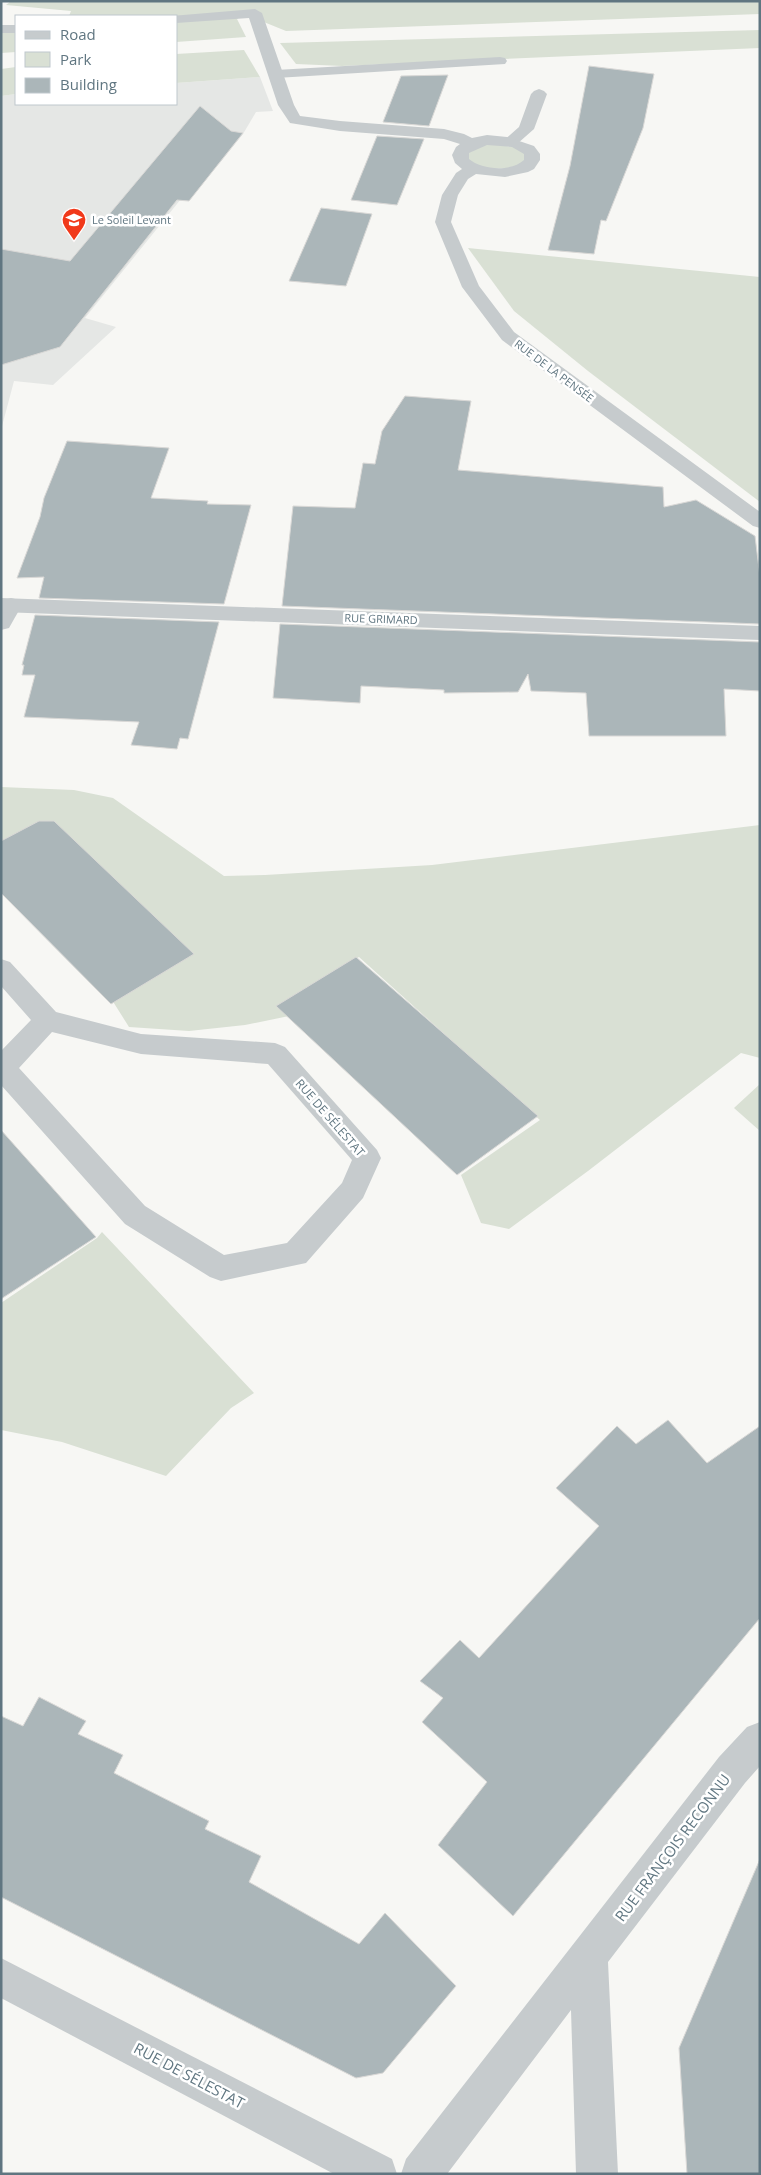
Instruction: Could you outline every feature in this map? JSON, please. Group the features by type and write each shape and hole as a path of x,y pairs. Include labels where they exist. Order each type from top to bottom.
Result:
{"street":[{"path":"178,18 256,13 286,105 295,120 340,126 444,134 458,136 471,144"},
{"path":"1,29 15,29"},
{"path":"274,69 500,60"},
{"path":"510,141 526,129 539,94"},
{"path":"489,140 510,141 528,149 532,154 532,160 528,165 520,169 498,173 474,169 461,160 462,150 471,144 489,140"},
{"name":"RUE DE LA PENSÉE","path":"474,169 462,176 454,189 443,222 471,287 508,336 760,522"},
{"name":"RUE GRIMARD","path":"5,611 760,633"},
{"path":"1,969 47,1020"},
{"name":"RUE DE SÉLESTAT","path":"47,1020 142,1044 275,1054 367,1158 354,1190 296,1254 221,1268 135,1215 2,1068 47,1020"},
{"name":"RUE FRANÇOIS RECONNU","path":"421,2174 732,1770 760,1740"},
{"path":"588,1959 597,2174"},
{"name":"RUE DE SÉLESTAT","path":"1,1978 377,2174"}],"shaded area":[{"name":"Le Soleil Levant","path":"260,77 273,111 256,112 243,134 219,164 210,163 85,318 116,327 53,385 14,381 1,430 1,96 15,94 15,105 178,105 178,83"}],"green space":[{"path":"11,1 760,1 760,14 286,31 244,14 237,19 246,37 178,42 178,15 69,15 71,11 6,5"},
{"path":"760,30 760,48 342,66 296,64 280,43"},
{"path":"15,31 15,52 1,53 1,32"},
{"path":"244,50 260,77 178,83 178,54"},
{"path":"15,67 15,94 1,96 1,69"},
{"path":"476,142 528,149 522,168 474,169 461,152"},
{"path":"468,248 760,277 760,502 588,371 514,311"},
{"path":"1,787 74,790 113,798 224,876 432,865 760,825 760,1058 741,1053 588,1171 509,1229 481,1223 461,1175 540,1120 359,957 282,1003 294,1015 245,1025 189,1031 129,1027 112,1000 189,954 48,821 1,845"},
{"path":"760,1084 760,1131 734,1108"},
{"path":"102,1232 254,1393 231,1408 166,1476 62,1442 1,1430 1,1303 97,1238"}],"building":[{"path":"589,66 654,74 643,128 606,221 601,220 594,254 548,250 570,166"},
{"path":"448,75 429,126 383,122 401,76"},
{"path":"200,106 231,131 243,133 189,201 177,200 60,347 1,365 1,249 70,261"},
{"path":"377,136 424,139 397,205 351,200"},
{"path":"321,208 372,214 346,286 289,281"},
{"path":"405,396 471,401 458,470 663,487 664,507 696,500 755,536 760,577 760,624 282,606 293,506 355,508 363,463 375,464 382,431"},
{"path":"67,441 169,448 151,498 208,501 207,504 251,505 224,604 39,598 44,577 17,578 40,517 44,498"},
{"path":"35,615 219,622 188,739 180,738 177,749 131,745 139,722 24,717 35,675 22,675 24,665 22,665"},
{"path":"280,624 760,642 760,691 724,689 726,736 589,736 586,693 531,691 528,674 518,692 444,693 444,690 361,686 360,703 273,698"},
{"path":"39,821 54,821 194,954 111,1004 1,893 1,841"},
{"path":"356,957 538,1116 457,1175 276,1006"},
{"path":"1,1130 96,1237 1,1299"},
{"path":"668,1420 707,1463 760,1426 760,1618 513,1916 438,1845 487,1782 422,1722 443,1698 420,1681 460,1640 479,1658 599,1526 556,1488 617,1426 636,1444"},
{"path":"39,1697 86,1721 78,1734 123,1755 114,1773 209,1821 205,1829 261,1856 249,1882 359,1944 385,1913 456,1986 383,2073 356,2078 1,1897 1,1716 23,1726"},
{"path":"760,1859 760,2174 687,2174 679,2048"}],"place":[{"name":"Le Soleil Levant","path":"74,241"}]}
